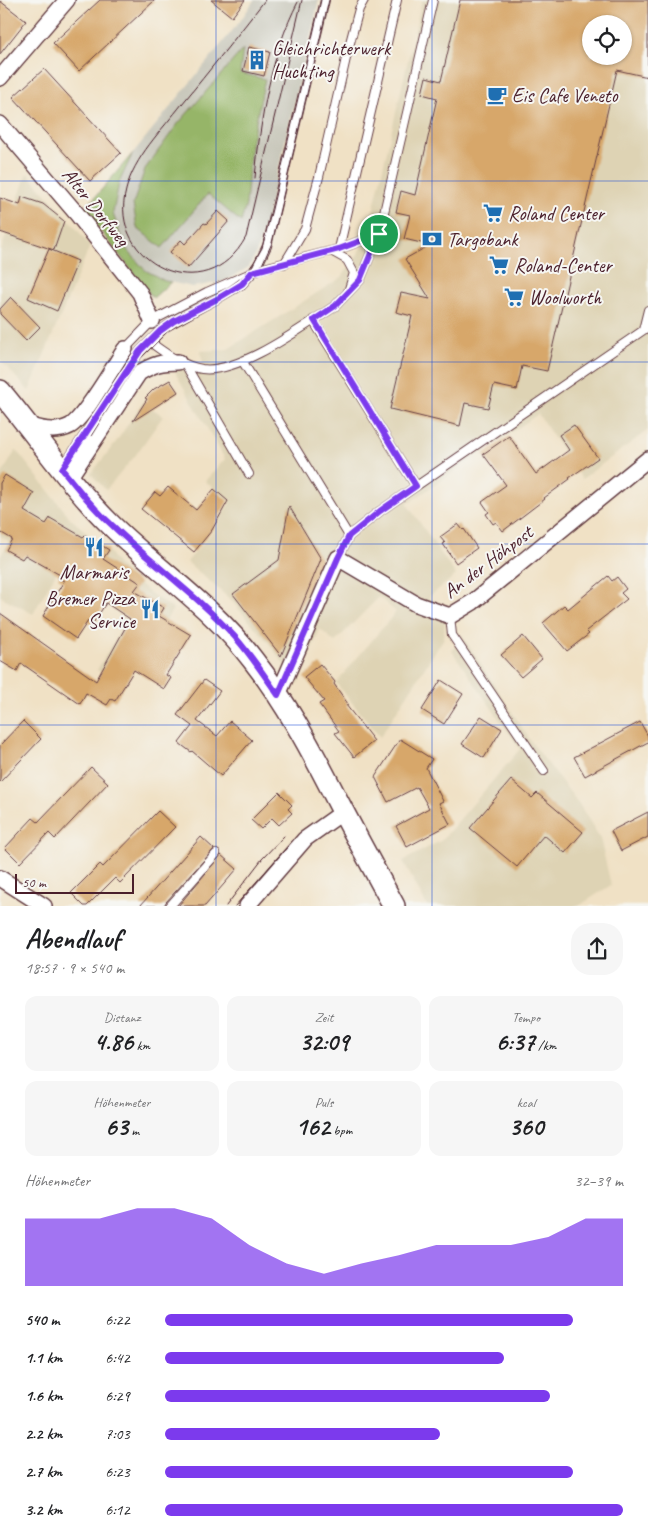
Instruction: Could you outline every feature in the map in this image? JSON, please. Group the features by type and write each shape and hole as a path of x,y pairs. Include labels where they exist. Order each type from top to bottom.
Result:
{"main road":[{"path":"0,391 66,473 112,525 191,594 235,637 254,661 278,695 325,775 394,906"}],"street":[{"path":"0,78 67,0"},
{"name":"Alter Dorfweg","path":"0,124 77,214 140,294 152,321"},
{"path":"28,424 44,430 61,429 71,425 82,414 125,349"},
{"path":"66,473 139,373 152,365 162,362 182,363"},
{"name":"An der Höhpost","path":"338,558 416,604 450,616 473,602 648,459"},
{"path":"278,695 338,558"},
{"path":"247,906 305,839 344,812"},
{"path":"0,878 44,906"}],"lane":[{"path":"66,473 140,351 174,321 242,284 252,272 266,246 325,0"},
{"path":"284,264 305,229 359,9 364,0"},
{"path":"335,250 397,0"},
{"path":"154,337 154,346 182,363 203,369 221,369 243,362 314,320 335,306 360,280 379,234 433,0"},
{"path":"125,349 152,321 207,292 252,272 335,250 379,234"},
{"path":"335,250 347,260 354,273 347,294"},
{"path":"338,558 349,536 380,511 646,328 648,310"},
{"path":"314,320 416,486"},
{"path":"243,362 349,536"},
{"path":"182,363 249,474"},
{"path":"450,616 452,635 544,771"},
{"path":"170,906 216,854"}],"shaded area":[{"path":"254,0 319,0 267,217 257,251 249,267 225,281 193,287 165,281 145,270 123,245 113,213 119,183 133,153 241,20","holes":["243,50 240,73 265,79 251,145 246,205 241,222 209,194 145,169 177,125"]},
{"name":"Roland-Center","path":"422,0 648,0 648,430 582,479 538,414 407,504 456,575 430,596 427,608 445,620 444,638 380,737 336,683 396,612 379,597 335,642 320,629 298,684 268,642 231,600 187,562 213,531 230,502 205,481 225,459 176,374 177,363 205,370 200,351 228,349 342,277 358,254 371,220"},
{"path":"27,173 90,246 29,391 0,360 0,253"},
{"path":"143,402 163,416 135,456 106,490 91,474 116,442"},
{"path":"16,450 71,519 110,553 117,564 150,593 173,609 124,686 97,670 127,620 107,605 115,590 66,555 33,614 0,596 0,557 9,541 0,536 0,477"},
{"path":"462,635 532,743 579,804 600,838 611,885 579,906 427,906 403,861 442,840 520,749 452,651"}],"green space":[{"path":"243,49 240,73 265,79 251,145 246,205 241,222 208,194 162,248 137,228 133,204 145,169 177,125"},
{"path":"133,153 119,183 113,213 123,245 145,270 165,281 171,282 153,298 84,210"}],"building":[{"path":"100,0 155,0 79,71 53,43"},
{"path":"211,0 245,0 232,17"},
{"name":"Roland Center","path":"460,0 648,0 648,77 617,70 547,371 522,366 517,390 494,385 488,408 465,403 460,426 390,409 412,316 396,312 401,293 430,299 405,259 430,245 404,239 410,215 396,212 401,191 415,195 437,98 422,94 426,77 441,81"},
{"path":"0,1 26,21 0,54"},
{"name":"Gleichrichterwerk Huchting","path":"249,47 270,52 264,76 243,71"},
{"path":"44,69 121,153 90,181 13,97"},
{"path":"22,197 43,204 64,221 54,250 0,232 0,198 20,205"},
{"path":"218,211 229,221 188,268 170,252 181,240 185,244"},
{"path":"49,249 78,261 57,311 28,298"},
{"path":"11,297 40,327 26,341 0,314 0,309"},
{"path":"170,380 178,392 133,421 147,399 145,398 154,389"},
{"path":"574,425 598,458 569,478 503,531 496,522 493,524 486,514 489,512 482,502 506,485 483,454 509,436 536,474 569,450 559,435"},
{"path":"5,475 34,493 24,511 46,524 50,518 83,537 85,535 109,550 103,559 140,583 134,591 164,608 159,616 191,635 166,675 171,678 164,689 134,670 115,701 111,699 107,705 86,693 80,704 21,663 17,671 0,661 0,613 96,681 130,619 106,603 92,625 88,621 76,639 43,616 64,581 58,578 60,575 25,555 22,559 6,550 12,539 0,532 0,483"},
{"path":"168,487 196,510 214,489 228,501 212,530 194,552 141,509 155,492 160,496"},
{"path":"289,506 321,559 281,656 233,594 279,560"},
{"path":"458,524 464,529 477,548 456,563 440,537"},
{"path":"608,576 612,581 617,577 626,589 621,593 627,599 586,631 589,634 567,651 543,623 564,605 568,609"},
{"path":"523,636 542,659 521,677 501,655"},
{"path":"320,664 335,682 334,684 348,704 346,705 374,741 354,757 335,733 339,731 319,704 324,701 304,677"},
{"path":"204,680 220,691 197,721 217,736 230,721 252,740 221,776 192,751 179,743 192,726 177,715"},
{"path":"441,680 463,694 444,724 422,710"},
{"path":"481,716 502,729 484,758 462,744"},
{"path":"23,721 41,739 0,782 0,745"},
{"path":"640,722 648,736 648,742 585,776 574,757"},
{"path":"400,739 432,759 426,768 443,801 439,803 450,824 407,847 396,826 429,808 417,787 388,802 375,777"},
{"path":"91,767 108,783 55,839 49,833 20,863 5,848 33,818 38,822"},
{"path":"511,780 532,798 537,793 583,832 565,853 544,835 517,867 470,828"},
{"path":"279,792 292,805 288,809 292,813 279,825 272,818 261,829 251,820"},
{"path":"158,811 175,827 120,883 115,878 87,906 84,906 71,893 100,864 103,867"},
{"path":"648,812 648,837 621,851 611,831"},
{"path":"201,837 214,849 164,906 140,906"},
{"path":"221,855 237,869 205,906 178,906"}],"tram line":[{"path":"265,0 150,144 135,166 130,178 126,190 124,216 131,238 145,256 164,269 185,274 208,271 229,259 246,237 302,0"},
{"path":"82,431 129,357 162,324 226,289 244,276 262,248 321,0"},
{"path":"91,436 137,362 168,331 245,288 261,267 272,243 329,0"},
{"path":"255,178 268,88 281,43 298,2"},
{"path":"226,906 262,859 284,836"},
{"path":"235,906 289,845"}],"place":[{"name":"Gleichrichterwerk Huchting","path":"257,60"},
{"name":"Eis Cafe Veneto","path":"497,95"},
{"name":"Roland Center","path":"493,213"},
{"name":"Targobank","path":"432,239"},
{"name":"Roland-Center","path":"499,265"},
{"name":"Woolworth","path":"514,297"},
{"name":"Marmaris","path":"94,547"},
{"name":"Bremer Pizza Service","path":"150,609"}],"route":[{"path":"379,234 360,280 335,306 314,320 416,486 349,536 278,695 235,637 191,594 137,549 112,525 90,503 62,469 140,351 160,331 174,321 242,284 252,272 339,249 379,234"}]}
